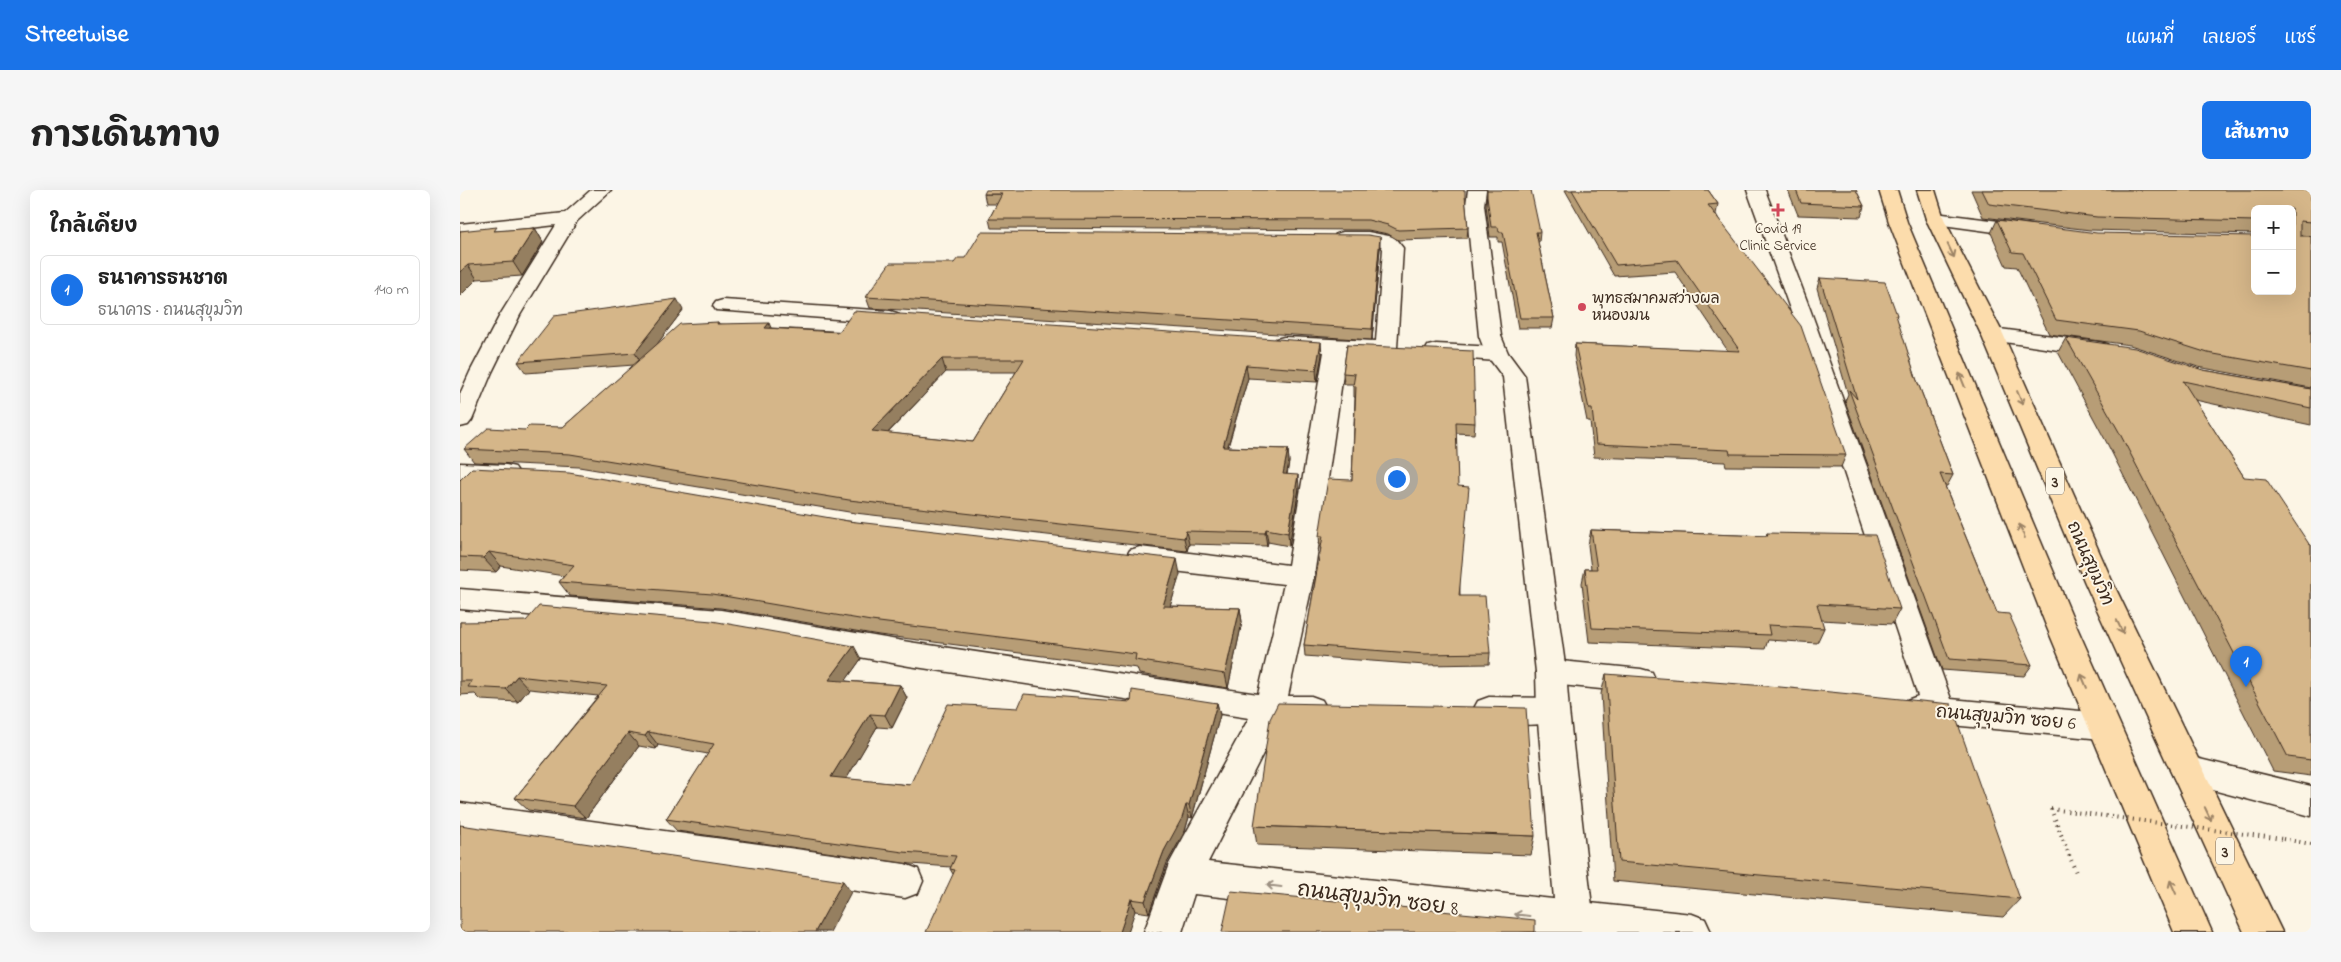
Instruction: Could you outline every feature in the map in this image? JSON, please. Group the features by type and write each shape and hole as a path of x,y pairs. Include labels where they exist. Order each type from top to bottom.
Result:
{"main road":[{"path":"1888,190 1898,222 2102,726 2193,932"},
{"name":"ถนนสุขุมวิท","path":"1926,190 1935,219 1992,334 2099,583 2263,932"}],"street":[{"path":"460,420 470,374 510,315 570,218 602,190"},
{"path":"1477,190 1475,205 1490,336 1497,354 1514,376 1551,672 1553,711 1576,926"},
{"path":"1756,190 1804,318 1939,711"},
{"path":"460,230 570,218"},
{"path":"1935,219 2051,233"},
{"path":"1328,238 1368,238 1387,241 1393,248 1401,349"},
{"path":"723,306 911,319"},
{"path":"1992,334 2120,352"},
{"path":"1267,342 1497,354"},
{"path":"1163,932 1182,876 1270,709 1300,576 1336,347"},
{"path":"460,471 529,474"},
{"path":"1112,554 1300,576"},
{"path":"460,600 721,621 909,654 1270,709 1339,710"},
{"path":"1551,672 1667,684"},
{"name":"ถนนสุขุมวิท ซอย 6","path":"1890,706 2102,726"},
{"path":"1465,710 1553,711"},
{"path":"2187,770 2311,801"},
{"path":"460,818 906,881"},
{"name":"ถนนสุขุมวิท ซอย 8","path":"1182,876 1576,926 1692,932"}],"path":[{"path":"2077,875 2051,809 2311,844"}],"building":[{"path":"986,190 1465,190 1468,228 1398,230 1388,225 1368,220 989,219 1002,194 984,194"},
{"path":"1487,190 1531,190 1540,232 1536,232 1554,318 1520,318 1503,232 1499,232 1498,227 1491,227"},
{"path":"1572,190 1708,190 1718,204 1708,205 1801,326 1846,455 1730,454 1729,450 1596,444 1592,409 1589,409 1575,344 1740,351 1677,260 1616,265"},
{"path":"1796,190 1856,190 1864,206 1801,203"},
{"path":"1982,190 2311,190 2311,222 2300,221 2300,236 2311,236 2311,371 2208,353 2139,331 2056,320 2023,253 2012,252 1997,220 2097,233 2251,236 2251,295 2296,295 2296,205 2251,205 2251,221 2097,217 1989,204"},
{"path":"497,227 494,231 535,228 513,262 468,265 460,272 460,231"},
{"path":"981,232 1368,235 1380,237 1372,329 866,297 890,263 954,263 958,258 965,258"},
{"path":"1820,278 1885,282 1916,378 1953,475 1940,474 1997,613 2009,614 2032,665 1949,659 1849,390 1857,399"},
{"path":"677,299 635,353 518,362 554,316"},
{"path":"854,311 1321,342 1316,370 1246,365 1223,447 1288,449 1283,474 1298,475 1288,533 1266,529 1265,533 1186,531 1184,538 849,500 570,454 464,449 488,428 525,430 529,426 563,427 680,324 718,322 717,324 769,323 765,328 839,332","holes":["942,359 1024,359 973,442 872,431"]},
{"path":"2066,338 2135,348 2203,370 2311,389 2311,408 2183,381 2244,477 2266,479 2311,545 2311,760 2288,757 2118,430"},
{"path":"1347,345 1473,351 1475,423 1456,422 1458,486 1469,487 1459,596 1485,596 1490,653 1425,654 1304,645 1323,536 1319,536 1328,479 1352,480 1356,386 1353,386 1355,374 1343,373"},
{"path":"472,468 569,473 848,521 1177,559 1163,606 1240,608 1225,674 1135,660 1136,654 871,621 712,594 559,582 574,565 489,552 483,558 460,557 460,480"},
{"path":"1591,530 1768,536 1767,533 1875,535 1900,609 1817,604 1824,628 1768,625 1770,635 1592,628 1585,569 1597,569"},
{"path":"539,606 712,621 854,646 829,680 900,685 885,715 870,714 831,777 910,785 948,704 1018,708 1024,694 1131,702 1132,690 1217,703 1189,805 1186,805 1182,818 1164,851 1145,901 1131,899 1120,932 926,932 955,870 950,869 956,856 903,852 666,819 714,744 648,732 645,736 628,733 573,806 515,798 607,686 517,676 506,689 468,687 472,681 460,681 460,622 526,621"},
{"path":"1606,674 1780,687 1951,704 2020,899 1619,862"},
{"path":"1278,703 1526,708 1535,836 1254,826 1270,719"},
{"path":"460,825 843,881 815,932 460,932"},
{"path":"1231,891 1535,920 1535,932 1222,932"}],"place":[{"name":"Covid 19 Clinic Service","path":"1778,210"},
{"name":"พุทธสมาคมสว่างผล หนองมน","path":"1582,307"},
{"name":"ธนาคารธนชาต","path":"2246,687"}]}
